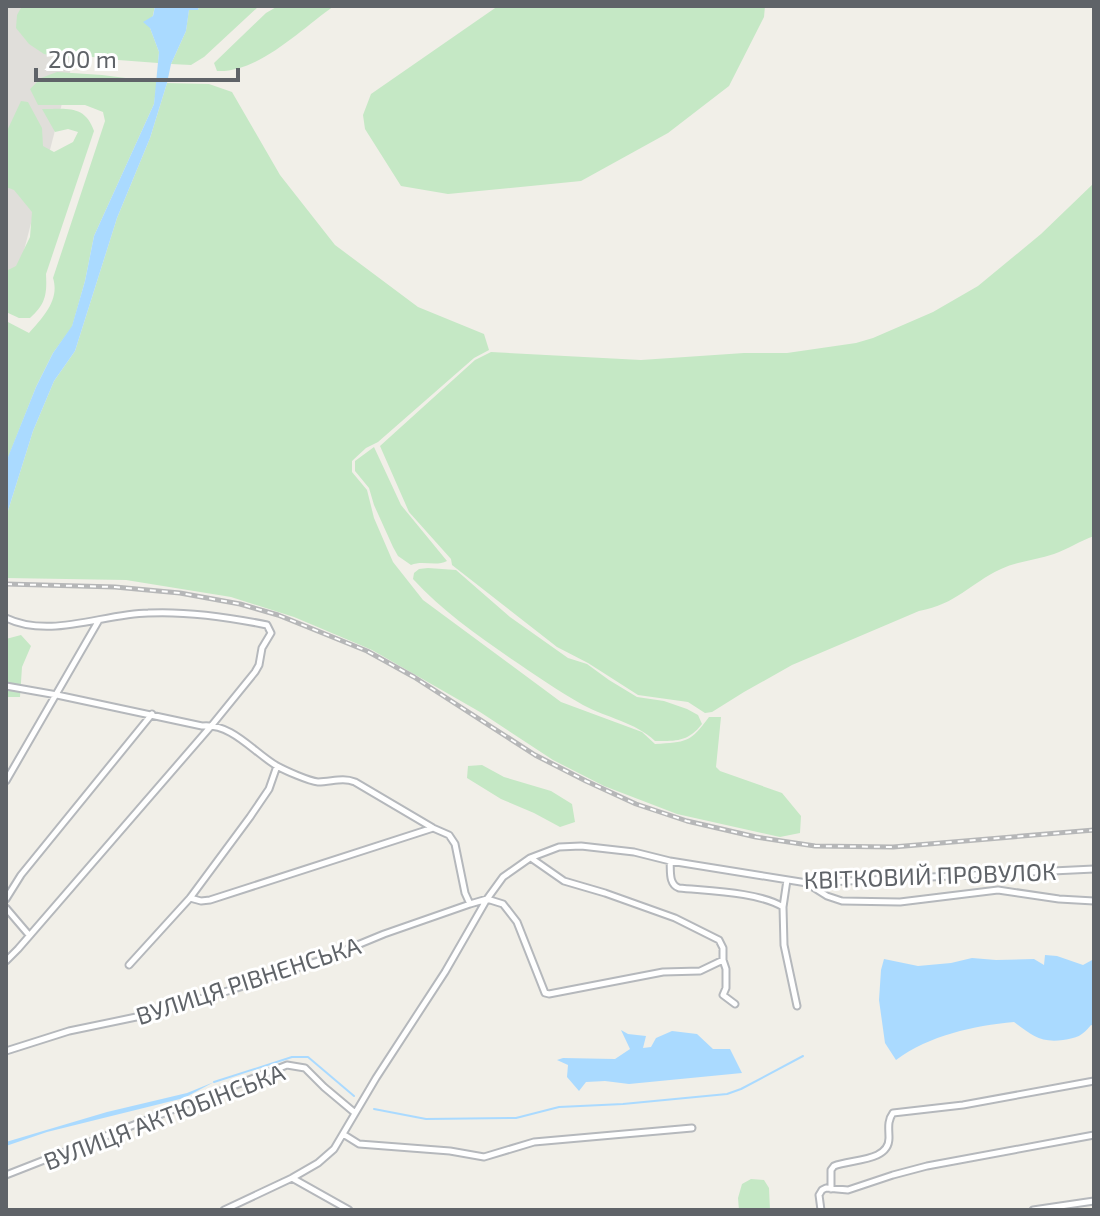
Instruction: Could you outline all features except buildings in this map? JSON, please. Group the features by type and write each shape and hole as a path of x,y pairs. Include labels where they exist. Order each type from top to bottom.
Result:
{"street":[{"path":"6,618 38,625 71,624 118,615 169,613 238,619 267,625 271,633 262,648 255,672 6,961"},
{"path":"6,781 99,620"},
{"path":"6,686 202,726 212,725 245,742 277,766 316,782 346,779 355,782 449,835 455,844 470,904"},
{"path":"6,899 21,875 152,714"},
{"path":"129,965 190,898 269,789 277,766"},
{"path":"190,898 210,900 433,828"},
{"name":"КВІТКОВИЙ ПРОВУЛОК","path":"224,1210 292,1178 334,1149 487,899 503,877 530,858 559,847 581,846 634,852 670,861 807,883 1094,869"},
{"path":"530,858 564,881 661,913 712,935 723,948 726,979 723,995 735,1004"},
{"path":"670,861 674,886 749,896 783,907"},
{"path":"787,880 783,907 784,945 797,1006"},
{"path":"807,883 827,896 842,901 900,902 998,890 1094,901"},
{"path":"487,899 503,904 517,922 545,993 663,972 700,971 723,960"},
{"name":"ВУЛИЦЯ РІВНЕНСЬКА","path":"6,1051 69,1031 141,1016 231,990 487,899"},
{"path":"6,908 29,935"},
{"name":"ВУЛИЦЯ АКТЮБІНСЬКА","path":"6,1175 287,1065 305,1068 355,1113"},
{"path":"831,1189 831,1170 834,1166 874,1156 887,1149 889,1117 893,1113 963,1105 1094,1081"},
{"path":"343,1134 359,1144 450,1151 484,1157 534,1142 692,1128"},
{"path":"821,1210 819,1200 826,1188 848,1190 927,1166 1094,1135"},
{"path":"292,1178 349,1210"},
{"path":"1033,1210 1094,1201"}],"shaded area":[{"path":"6,6 72,6 83,22 6,320"}],"green space":[{"path":"22,6 155,6 150,28 159,52 158,63 44,54 29,44 16,28 17,15"},
{"path":"199,6 259,6 204,57 191,65 171,64 186,31 189,9 198,10"},
{"path":"278,6 334,6 264,57 233,70 217,71 214,63 266,13"},
{"path":"498,6 765,6 764,17 729,86 668,133 581,181 448,194 401,186 365,129 363,115 371,94"},
{"path":"57,72 157,82 154,104 94,236 72,327 53,353 36,387 6,463 6,321 29,333 49,308 54,294 53,278 105,121 103,112 85,105 38,105 30,89 41,78"},
{"path":"167,83 209,84 232,92 280,175 335,245 418,307 484,334 489,350 474,358 352,461 352,472 367,490 374,518 393,562 423,600 561,702 642,732 655,744 686,740 709,717 721,717 716,767 782,793 801,816 800,833 780,837 677,814 604,786 553,760 480,712 372,650 294,617 231,597 126,580 6,578 6,517 33,431 54,381 75,351 117,218 150,138"},
{"path":"21,101 28,102 42,128 43,146 54,152 73,142 78,132 68,129 55,132 42,109 80,112 94,131 46,274 44,298 30,318 19,318 6,312 6,271 16,266 30,237 32,212 14,190 6,187 6,133"},
{"path":"1094,183 1094,536 1054,554 1001,569 943,604 919,611 792,665 712,712 705,713 688,702 638,695 557,647 452,565 451,559 409,512 380,446 475,360 491,352 641,360 787,353 873,338 933,312 978,286 1041,234"},
{"path":"374,447 401,505 447,561 411,565 398,556 369,488 355,471 355,461"},
{"path":"419,569 456,570 510,617 568,658 587,664 637,697 664,701 687,709 698,715 702,724 681,739 655,741 630,725 583,705 510,658 435,601 413,579"},
{"path":"21,635 31,646 22,667 20,697 7,697 6,639"},
{"path":"482,765 504,777 551,791 572,804 575,822 560,827 501,799 467,778 468,766"},
{"path":"751,1179 764,1180 769,1188 770,1210 739,1210 742,1184"}],"water":[{"path":"155,6 199,6 198,10 189,10 186,31 171,64 150,138 117,218 75,351 54,381 33,431 6,517 6,462 36,387 53,353 72,326 94,236 154,104 159,52 150,28 143,22 153,16"},
{"path":"1045,955 1083,965 1094,959 1094,1026 1091,1025 1079,1036 1063,1040 1042,1039 1014,1022 968,1029 937,1038 896,1060 885,1043 879,1000 884,959 918,966 972,958 1034,959 1044,965"},
{"path":"621,1030 646,1036 643,1048 651,1047 656,1038 672,1031 697,1034 713,1049 730,1049 742,1073 629,1084 586,1082 579,1091 567,1077 568,1065 557,1060 615,1059 630,1049"},
{"path":"214,1082 184,1098 47,1132 6,1146 6,1142 107,1112 187,1093"}],"waterway":[{"path":"374,1109 426,1119 516,1118 559,1107 727,1094 803,1056"},
{"path":"214,1082 292,1057 308,1057 354,1096"}],"railway":[{"path":"6,584 115,587 180,593 240,604 278,615 367,651 414,677 535,755 586,781 636,804 687,821 756,837 815,846 893,847 1094,830"}]}
